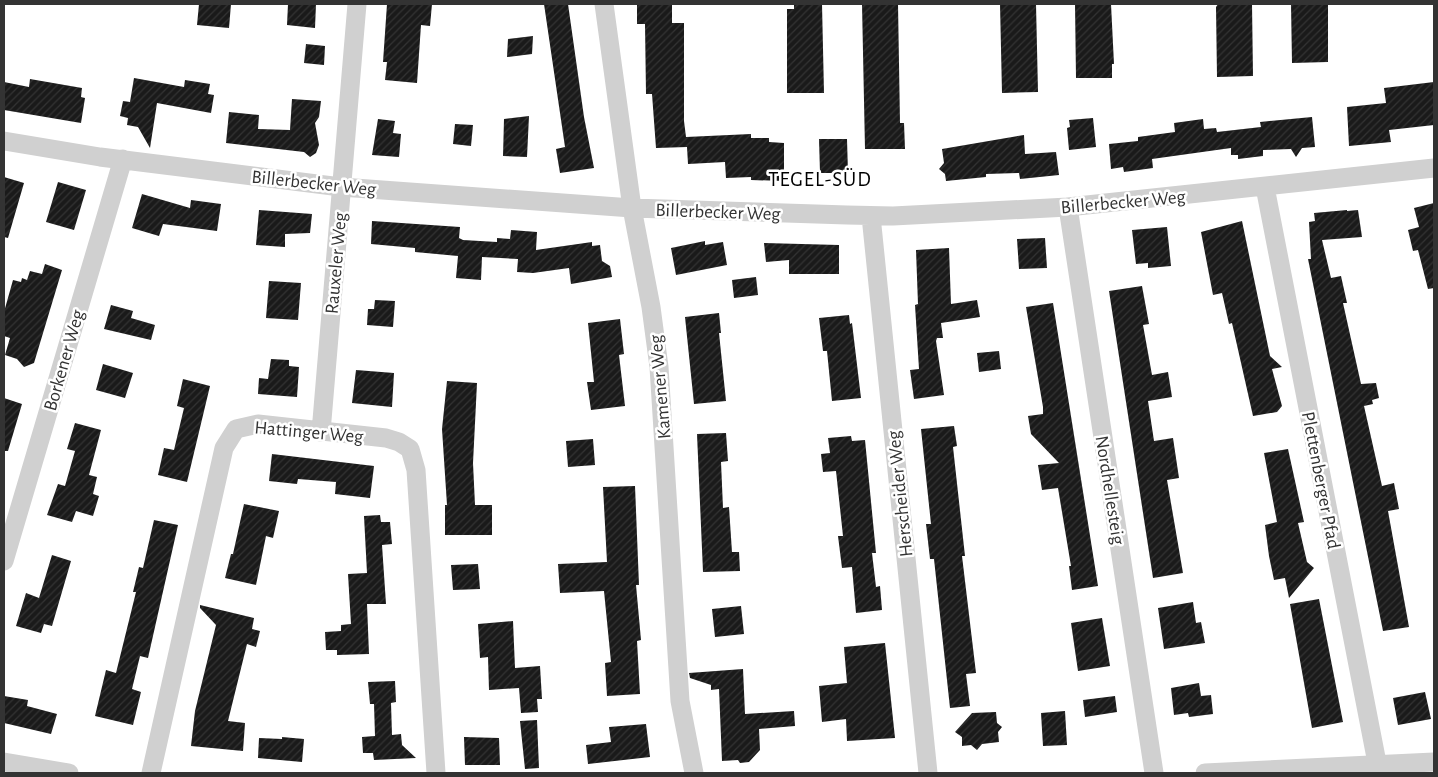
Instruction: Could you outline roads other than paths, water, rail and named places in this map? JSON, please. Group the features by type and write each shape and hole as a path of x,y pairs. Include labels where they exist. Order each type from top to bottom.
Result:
{"street":[{"name":"Rauxeler Weg","path":"321,432 341,187 345,160 356,4"},
{"name":"Kamener Weg","path":"604,4 632,208 651,307 659,367 680,701 694,773"},
{"name":"Billerbecker Weg","path":"4,141 123,160 341,187 632,208 871,216 1068,207 1434,168"},
{"name":"Borkener Weg","path":"4,561 123,160"},
{"name":"Plettenberger Pfad","path":"1265,187 1379,770"},
{"name":"Nordhellesteig","path":"1068,207 1154,773"},
{"name":"Herscheider Weg","path":"871,216 928,773"},
{"name":"Hattinger Weg","path":"151,773 224,448 236,429 245,425 258,424 386,438 399,442 410,449 414,457 436,773"},
{"path":"4,762 69,773"},
{"path":"1205,773 1379,770 1434,762"}],"district":[{"name":"TEGEL-SÜD","path":"820,179"}]}
